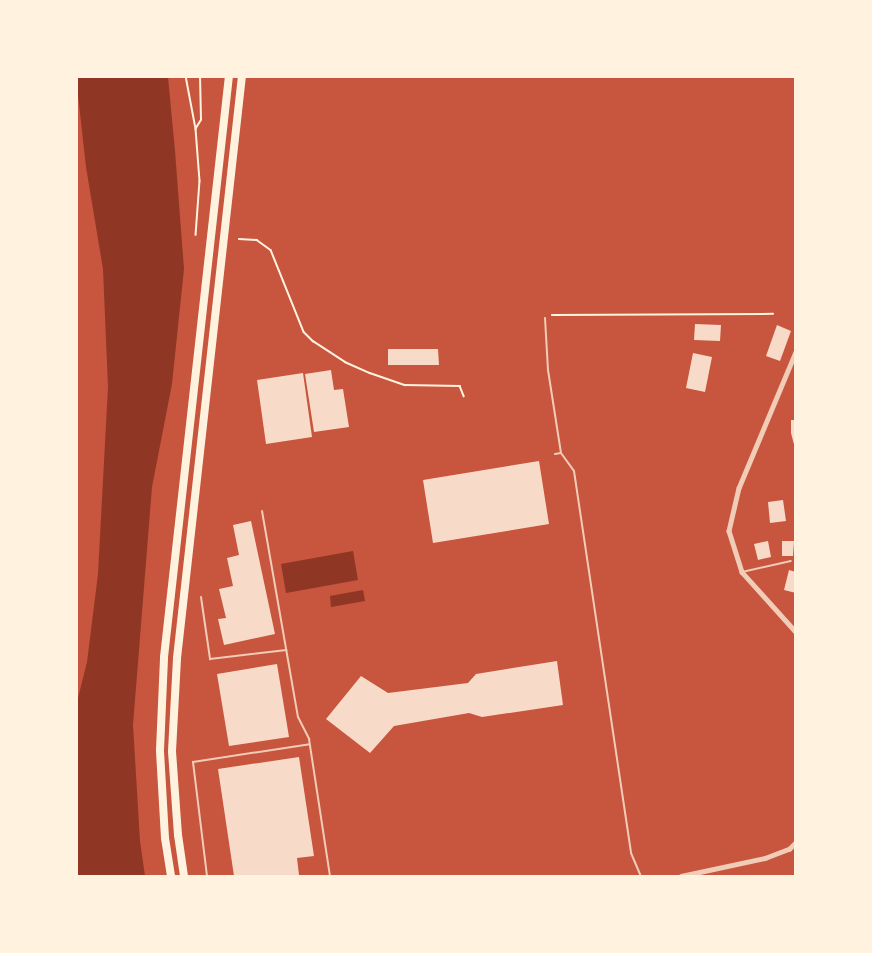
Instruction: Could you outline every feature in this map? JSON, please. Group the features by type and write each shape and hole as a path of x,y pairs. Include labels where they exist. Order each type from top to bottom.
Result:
{"highway":[{"path":"171,876 165,838 160,750 164,657 229,76"},
{"path":"184,876 178,836 172,751 177,658 242,76"}],"street":[{"path":"795,352 739,488 729,531 742,572 795,632"},
{"path":"681,876 765,858 789,849 795,842"}],"lane":[{"path":"545,318 548,370 561,453 574,471 632,853 641,876"},
{"path":"555,454 561,453"},
{"path":"262,512 298,717 310,744 330,876"},
{"path":"742,572 791,561"},
{"path":"201,597 210,659 286,650"},
{"path":"207,876 193,762 310,744"}],"path":[{"path":"186,76 196,129 200,181 196,235"},
{"path":"196,129 201,120 200,76"},
{"path":"239,239 257,240 271,250 304,332 313,341 345,362 370,373 405,385 460,386 464,396"},
{"path":"76,264 76,320"},
{"path":"545,318 551,315 773,314"}],"shaded area":[{"path":"76,77 168,77 175,151 184,269 172,384 152,487 133,725 140,841 145,876 77,876 77,702 87,662 98,574 108,387 103,269 86,167"},
{"path":"353,551 358,580 286,593 281,564"},
{"path":"363,590 365,601 331,607 330,596"}],"building":[{"path":"695,324 721,325 720,341 694,340"},
{"path":"777,325 791,331 780,361 766,356"},
{"path":"388,349 438,349 439,365 388,365"},
{"path":"693,353 712,357 705,392 686,388"},
{"path":"331,370 334,390 343,389 349,427 314,432 305,374"},
{"path":"303,373 312,437 266,444 257,380"},
{"path":"791,420 796,420 796,452 791,433"},
{"path":"539,461 549,524 433,543 423,480"},
{"path":"783,500 786,521 770,523 768,502"},
{"path":"251,521 275,634 224,645 218,619 226,618 219,589 233,586 227,558 239,555 233,525"},
{"path":"768,541 771,557 758,560 754,544"},
{"path":"782,541 794,541 793,556 782,556"},
{"path":"789,570 796,572 796,593 784,590"},
{"path":"557,661 563,705 482,717 469,713 394,726 370,753 326,719 361,676 388,693 468,683 476,674"},
{"path":"277,664 289,737 229,746 217,674"},
{"path":"299,757 314,856 297,858 299,875 234,876 218,769"}]}
